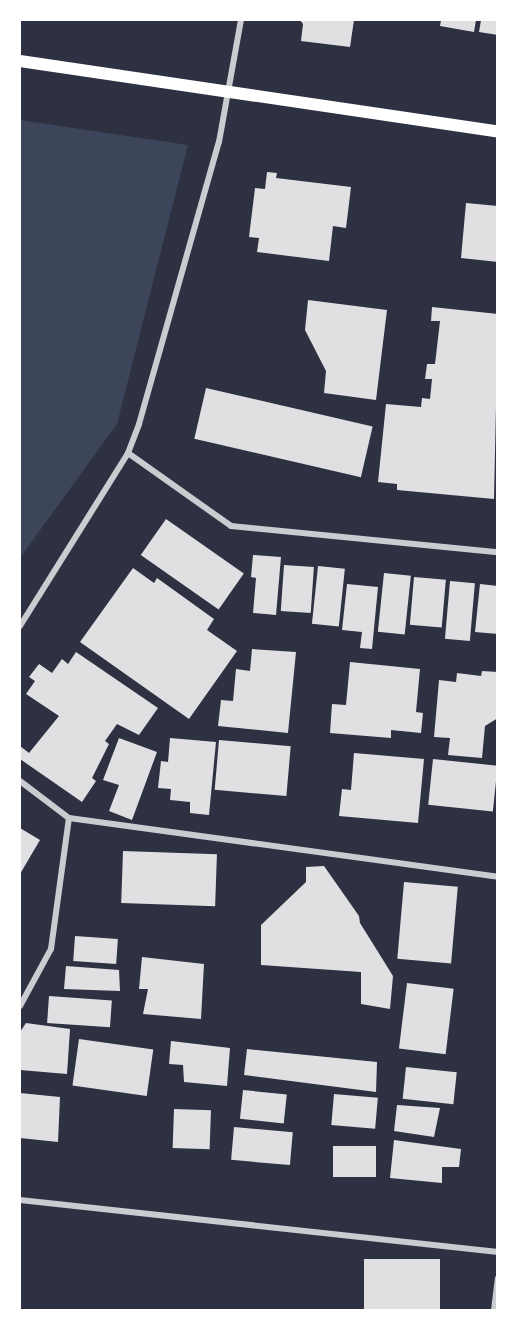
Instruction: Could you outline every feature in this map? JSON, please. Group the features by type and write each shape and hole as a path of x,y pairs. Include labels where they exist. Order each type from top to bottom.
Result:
{"main road":[{"path":"20,62 498,132"}],"street":[{"path":"20,627 128,453 139,424 219,142 241,20"},
{"path":"128,453 231,526 498,552"},
{"path":"20,781 69,818 498,877"},
{"path":"20,1006 51,949 69,818"},
{"path":"20,1200 498,1252"},
{"path":"494,1311 498,1278"}],"shaded area":[{"path":"20,120 188,145 117,424 20,558"}],"building":[{"path":"300,20 354,20 350,47 301,41 303,24"},
{"path":"441,20 476,20 474,32 440,26"},
{"path":"481,20 498,20 498,35 479,32"},
{"path":"267,172 277,173 276,178 351,187 346,228 333,226 329,261 257,252 259,238 249,237 255,188 265,189"},
{"path":"466,203 498,206 498,262 461,258"},
{"path":"308,300 387,310 376,400 324,393 326,371 305,330"},
{"path":"432,307 498,314 494,499 397,490 397,484 378,482 386,404 421,407 422,398 430,399 432,379 425,379 427,364 435,364 440,321 431,321"},
{"path":"206,388 373,426 361,477 194,439"},
{"path":"166,519 244,573 219,610 141,555"},
{"path":"253,555 281,557 276,615 253,613 256,578 251,577"},
{"path":"284,565 314,567 311,613 281,611"},
{"path":"318,566 345,569 339,627 312,624"},
{"path":"133,568 154,583 157,578 214,619 207,630 237,651 189,719 80,642"},
{"path":"384,573 411,576 405,634 378,632"},
{"path":"414,577 446,580 442,628 410,625"},
{"path":"450,581 475,583 470,641 445,639"},
{"path":"347,584 378,587 372,649 360,648 362,632 342,630"},
{"path":"480,584 498,586 498,634 475,632"},
{"path":"252,649 296,652 288,733 218,726 221,700 233,701 236,669 250,671"},
{"path":"76,652 158,708 139,735 117,724 105,741 109,744 92,778 96,781 82,802 20,759 20,746 29,753 59,716 26,694 35,681 29,677 39,664 52,673 62,659 68,664"},
{"path":"350,662 420,669 416,712 423,713 421,733 391,730 391,738 330,733 332,704 346,705"},
{"path":"482,671 498,672 498,718 485,726 482,758 448,755 450,738 434,737 439,680 456,682 457,673 481,676"},
{"path":"119,738 157,752 132,820 109,811 119,785 103,780"},
{"path":"170,738 216,742 209,815 190,813 190,802 170,800 171,789 158,788 161,761 168,762"},
{"path":"219,740 291,746 286,796 215,790"},
{"path":"354,753 424,759 418,823 339,816 342,789 351,790"},
{"path":"433,759 498,766 493,812 428,805"},
{"path":"20,828 40,840 20,874"},
{"path":"123,851 217,854 215,906 121,903"},
{"path":"324,866 359,916 360,923 393,976 390,1009 361,1004 361,972 261,965 261,925 306,882 306,867"},
{"path":"404,882 458,887 451,963 397,959"},
{"path":"75,936 118,939 116,964 73,961"},
{"path":"142,957 204,964 201,1019 143,1014 148,989 139,989"},
{"path":"66,966 119,970 120,991 64,989"},
{"path":"407,983 454,989 446,1054 399,1049"},
{"path":"49,996 112,1000 110,1027 47,1023"},
{"path":"26,1023 70,1029 67,1074 20,1070 20,1032"},
{"path":"79,1039 153,1049 147,1096 72,1086"},
{"path":"171,1041 230,1048 227,1086 184,1082 183,1065 169,1064"},
{"path":"247,1049 377,1062 376,1092 244,1075"},
{"path":"406,1067 457,1072 453,1104 403,1099"},
{"path":"243,1090 287,1095 284,1123 240,1119"},
{"path":"20,1093 60,1097 58,1142 20,1138"},
{"path":"334,1094 378,1098 375,1129 331,1125"},
{"path":"397,1105 440,1108 434,1137 394,1131"},
{"path":"174,1109 211,1110 210,1149 173,1148"},
{"path":"234,1127 293,1132 290,1165 231,1160"},
{"path":"394,1140 461,1149 459,1167 442,1167 442,1183 390,1178"},
{"path":"333,1146 376,1146 376,1177 333,1177"},
{"path":"364,1259 440,1259 440,1310 364,1310"}]}
